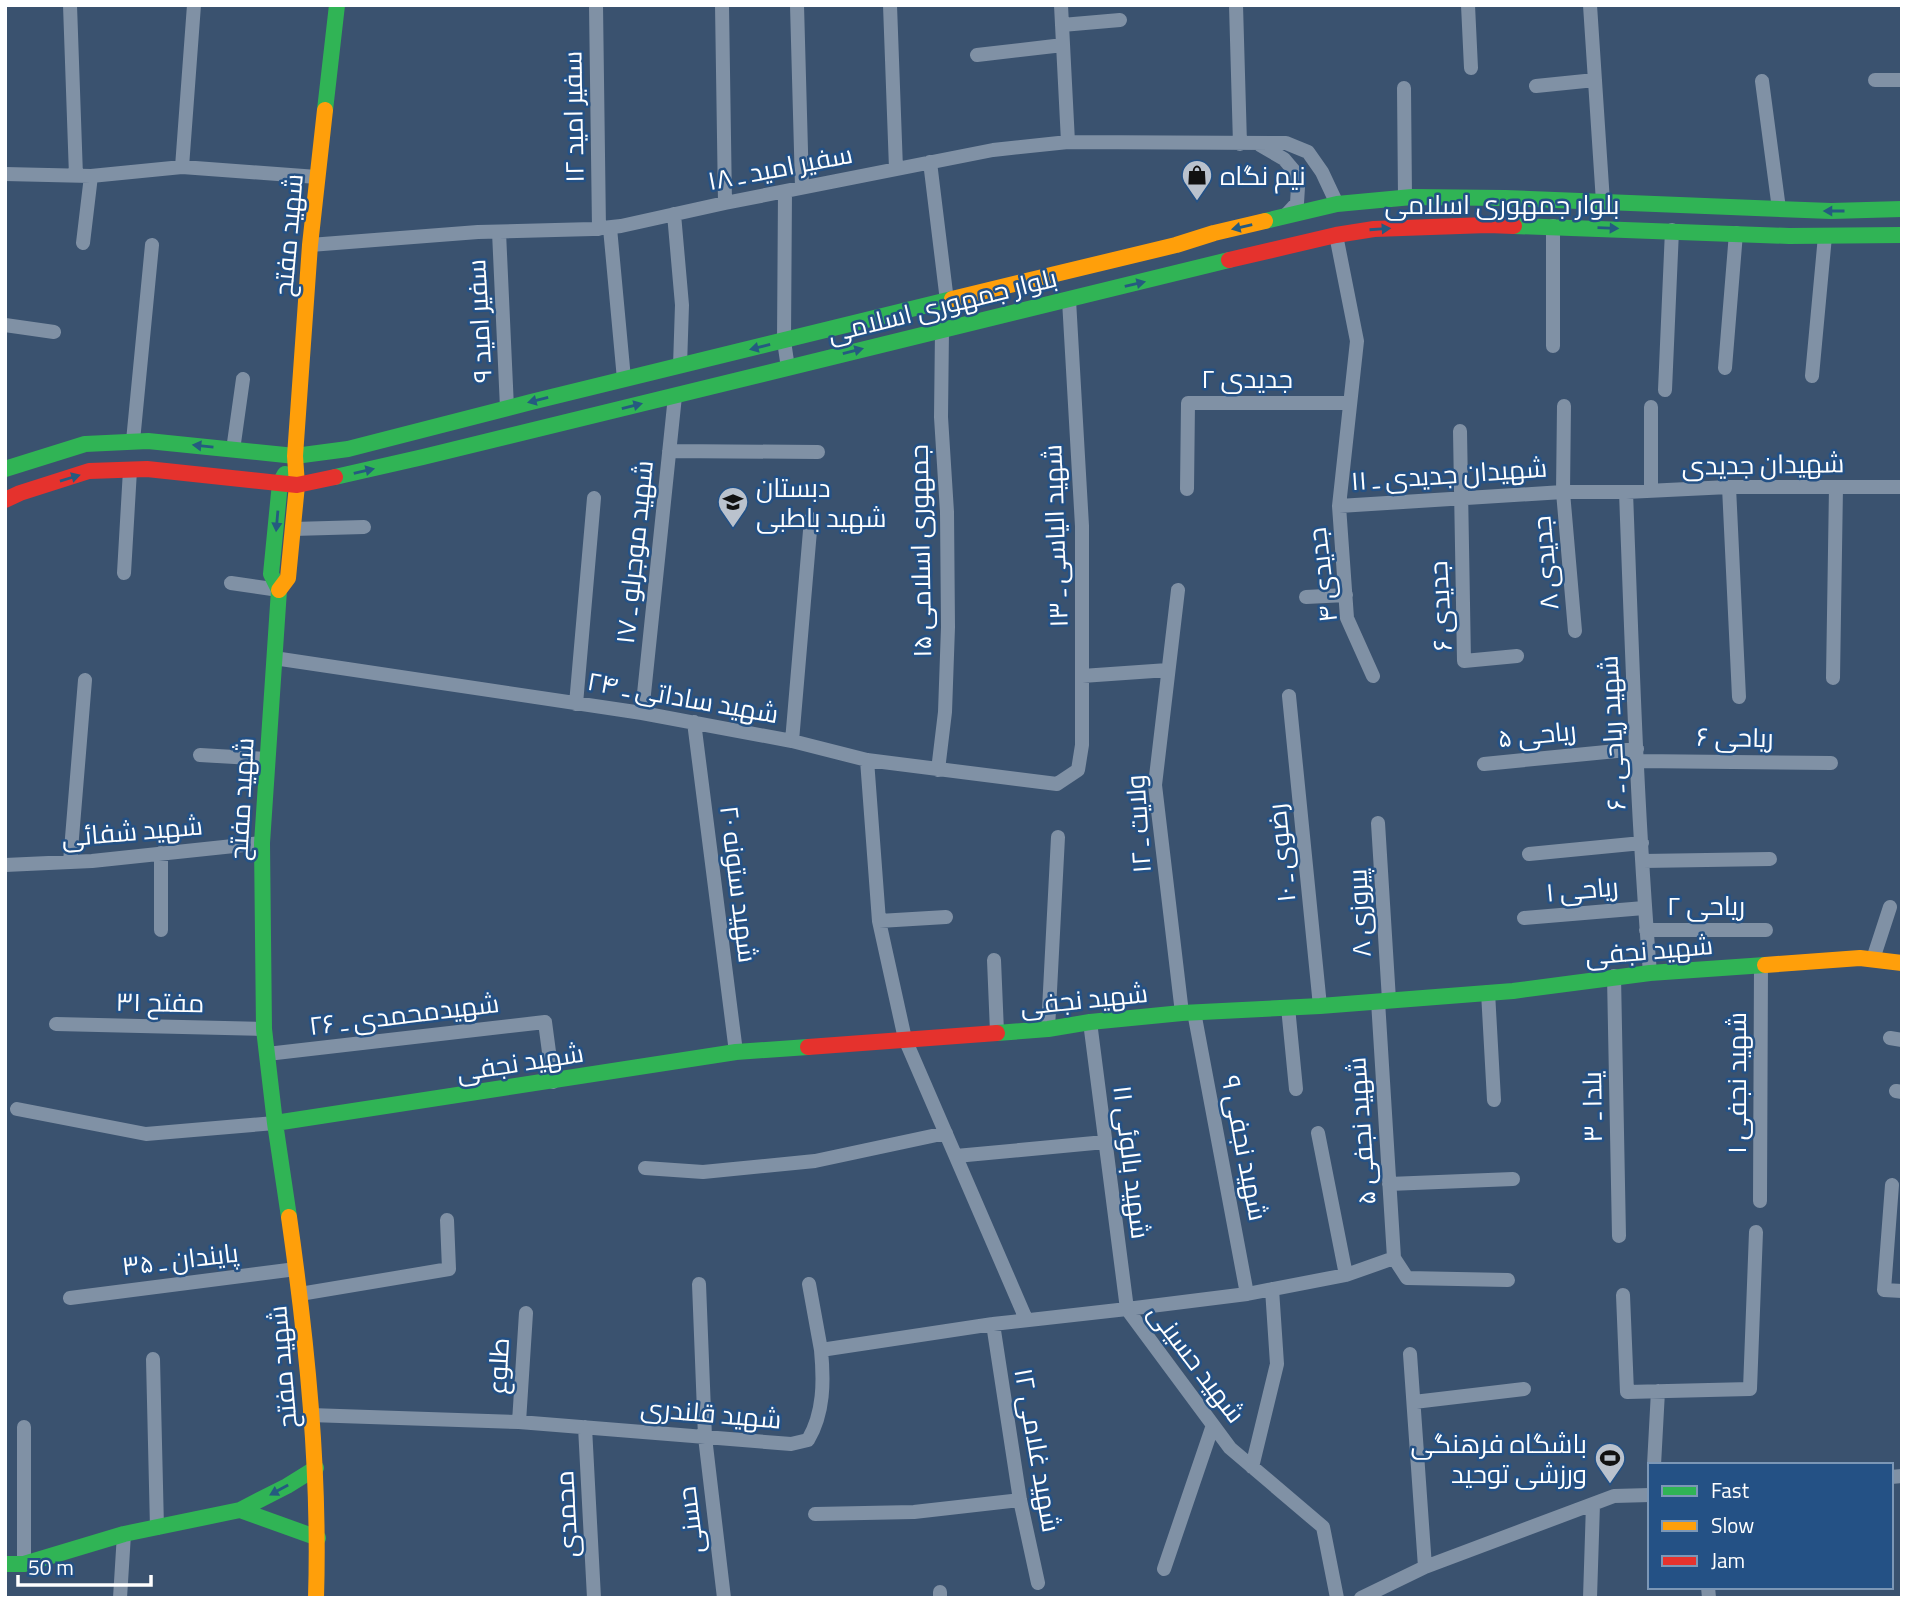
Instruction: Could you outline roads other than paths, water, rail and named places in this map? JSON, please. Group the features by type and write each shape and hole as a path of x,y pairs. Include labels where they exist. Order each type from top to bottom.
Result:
{"main road":[{"name":"شهید مفتح","path":"316,1598 316,1468 300,1294 264,1029 262,843 279,590 288,578 293,529 288,484 295,456 310,244 337,5"},
{"name":"بلوار جمهوری اسلامی","path":"5,469 85,444 148,440 295,456 348,449 1337,204 1405,198 1505,198 1831,211 1902,209"},
{"name":"بلوار جمهوری اسلامی","path":"5,500 89,471 148,469 288,484 423,457 1336,234 1374,229 1488,225 1825,236 1902,235"},
{"path":"1214,233 1218,262"},
{"path":"279,590 271,574 288,484"},
{"name":"شهید نجفی","path":"275,1123 736,1052 1048,1029 1090,1022 1188,1013 1513,991 1650,972 1860,957 1902,962"},
{"path":"5,1564 24,1564 124,1534 240,1510 316,1468"},
{"path":"240,1510 318,1538"}],"street":[{"path":"69,5 83,176 83,243"},
{"path":"182,167 194,5"},
{"name":"سفیر امید ۱۲","path":"596,5 605,228 617,304 624,379"},
{"path":"722,5 725,202"},
{"path":"797,5 802,187"},
{"path":"890,5 896,169"},
{"path":"1061,5 1068,142"},
{"path":"1236,5 1240,144"},
{"path":"1468,5 1471,68"},
{"path":"1590,5 1603,202"},
{"path":"1062,24 1120,20"},
{"path":"977,55 1063,45"},
{"path":"1536,86 1595,80"},
{"path":"1875,80 1902,80"},
{"path":"1762,81 1779,209"},
{"path":"1404,88 1405,198"},
{"name":"سفیر امید ـ ۱۸","path":"310,244 605,228 993,150 1068,142 1286,144 1308,152 1322,172 1337,204"},
{"path":"1259,144 1284,159 1294,172 1298,187 1297,203 1282,218"},
{"path":"930,162 947,301"},
{"path":"5,174 83,176 182,167 317,177"},
{"path":"785,191 784,341 788,368"},
{"path":"674,214 681,291 680,366"},
{"path":"1553,226 1553,345"},
{"path":"1665,390 1672,230"},
{"name":"سفیر امید ۹","path":"499,232 507,408"},
{"path":"1724,369 1736,233"},
{"name":"شهیدان جدیدی ـ ۱۱","path":"1336,234 1357,341 1339,506 1563,492 1626,492"},
{"path":"1812,376 1825,236"},
{"path":"133,441 152,245"},
{"name":"شهید الیاسی ـ ۱۳","path":"1069,300 1082,526 1082,745 1078,770"},
{"path":"5,325 54,332"},
{"name":"جمهوری اسلامی ۱۵","path":"938,770 945,712 948,627 947,512 940,417 942,330"},
{"path":"233,450 243,379"},
{"name":"شهید موجرلو ـ ۱۷","path":"642,713 675,396"},
{"name":"جدیدی ۲","path":"1187,489 1188,403 1350,403"},
{"name":"جدیدی ۸","path":"1564,406 1563,492 1574,631"},
{"path":"1651,407 1651,491"},
{"path":"1460,431 1461,498"},
{"path":"669,450 818,452"},
{"path":"124,573 130,470"},
{"path":"1729,487 1739,697"},
{"name":"شهیدان جدیدی","path":"1626,492 1729,487 1902,487"},
{"path":"1833,678 1836,487"},
{"name":"شهید ریاحی ـ ۶","path":"1626,492 1644,908 1650,972"},
{"path":"576,704 594,498"},
{"name":"جدیدی ۶","path":"1461,498 1464,661 1517,656"},
{"name":"جدیدی ۴","path":"1339,506 1347,618 1373,676"},
{"path":"792,741 811,519"},
{"path":"293,529 364,527"},
{"path":"231,583 279,590"},
{"name":"ولایت ـ ۱۲","path":"1178,590 1155,785 1188,1013"},
{"path":"1306,597 1346,595"},
{"name":"شهید ساداتی ـ ۲۴","path":"274,658 642,713 792,741 867,760 938,770 1057,784 1078,770"},
{"path":"1082,676 1168,670"},
{"path":"70,862 85,680"},
{"name":"رضوی ـ ۱۰","path":"1289,696 1320,1006"},
{"name":"شهید ستونه ۲۰","path":"694,722 736,1052"},
{"path":"200,755 267,760"},
{"name":"ریاحی ۶","path":"1637,755 1831,763"},
{"name":"ریاحی ۵","path":"1484,764 1637,755"},
{"path":"809,1284 821,1350 1026,1319 905,1039 879,921 867,760"},
{"name":"پیروزی ۸","path":"1378,823 1383,1001"},
{"path":"1048,1029 1058,837"},
{"name":"شهید شفائی","path":"5,865 70,862 262,843"},
{"path":"1529,854 1643,843"},
{"path":"161,853 161,930"},
{"path":"1643,861 1770,859"},
{"path":"1873,959 1890,907"},
{"name":"ریاحی ۱","path":"1524,918 1644,908"},
{"path":"879,921 946,917"},
{"name":"ریاحی ۲","path":"1646,930 1766,930"},
{"path":"994,960 997,1032"},
{"name":"شهید نجفی ۱","path":"1760,1201 1761,965"},
{"name":"یلدا ـ ۳","path":"1614,976 1619,1236"},
{"path":"1488,992 1494,1100"},
{"name":"شهید نجفی ۵","path":"1383,1001 1394,1258"},
{"path":"1288,1007 1296,1089"},
{"name":"شهید نجفی ۹","path":"1188,1013 1247,1294"},
{"name":"شهیدمحمدی ـ ۲۶","path":"267,1054 545,1022 553,1082"},
{"name":"شهید بالوئی ۱۱","path":"1090,1022 1127,1309"},
{"name":"مفتح ۳۱","path":"56,1024 264,1029"},
{"path":"17,1109 146,1134 275,1123"},
{"path":"645,1168 703,1172 815,1161 946,1133"},
{"path":"1318,1133 1346,1275"},
{"path":"956,1156 1105,1142"},
{"path":"1389,1184 1513,1179"},
{"path":"1892,1185 1884,1290 1902,1291"},
{"path":"300,1294 449,1269 447,1220"},
{"path":"1623,1295 1627,1392 1750,1389 1756,1232"},
{"path":"1127,1309 1247,1294 1346,1275 1394,1258 1407,1278 1508,1280"},
{"name":"پایندان ـ ۳۵","path":"70,1298 296,1269"},
{"name":"حسنی","path":"699,1284 705,1437 723,1598"},
{"path":"1252,1467 1277,1364 1272,1289"},
{"name":"شهید حسینی","path":"1026,1319 1127,1309 1230,1448 1323,1527 1337,1598"},
{"name":"طلوع","path":"519,1422 526,1312"},
{"name":"شهید غلامی ۱۲","path":"993,1324 1020,1500 1038,1583"},
{"name":"شهید قلندری","path":"310,1415 519,1422 790,1444 808,1440 817,1426 823,1374 821,1350"},
{"path":"1410,1354 1425,1567"},
{"path":"153,1359 157,1528"},
{"path":"1414,1402 1524,1389"},
{"path":"1654,1463 1658,1391"},
{"path":"1164,1569 1213,1425"},
{"path":"24,1427 24,1564"},
{"name":"محمدی","path":"585,1427 594,1598"},
{"path":"1361,1598 1425,1567 1614,1496 1648,1495"},
{"path":"815,1514 914,1512 1020,1500"},
{"path":"1590,1598 1592,1504"},
{"path":"120,1598 124,1534"}],"place":[{"name":"نیم نگاه","path":"1197,202"},
{"name":"دبستان شهید باطبی","path":"733,529"},
{"name":"باشگاه فرهنگی ورزشی توحید","path":"1610,1485"}]}
